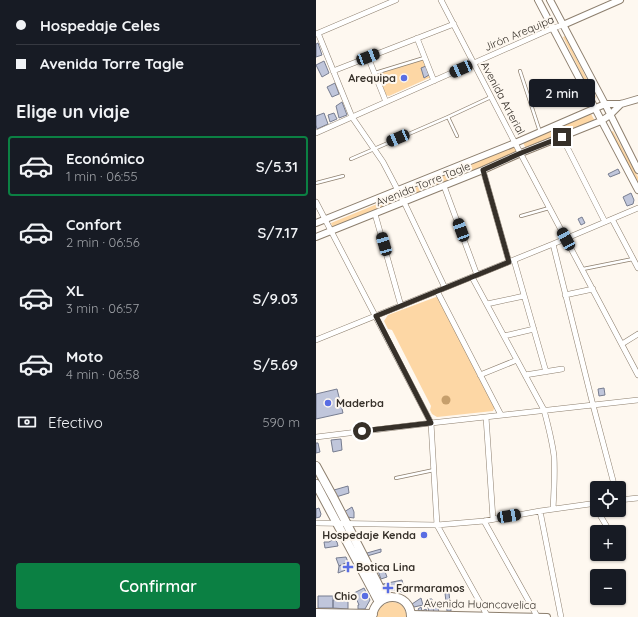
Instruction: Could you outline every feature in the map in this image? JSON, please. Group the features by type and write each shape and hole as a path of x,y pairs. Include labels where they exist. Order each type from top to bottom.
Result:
{"main road":[{"path":"316,466 347,524 382,600"},
{"path":"316,484 382,600"},
{"path":"316,613 372,615 376,606 382,600 390,597 396,597 407,604 410,608 412,616"}],"street":[{"path":"396,0 317,34 352,117 383,162 445,288"},
{"name":"Avenida Arterial","path":"441,0 638,375"},
{"path":"538,0 638,190"},
{"path":"550,0 638,170"},
{"name":"Jirón Arequipa","path":"316,134 553,28 620,0"},
{"path":"333,71 454,24"},
{"path":"417,38 434,81"},
{"path":"368,57 386,102"},
{"name":"Avenida Torre Tagle","path":"316,223 515,143 605,104 621,104 638,99"},
{"name":"Avenida Torre Tagle","path":"316,238 601,121 610,115 621,104"},
{"path":"562,137 605,222"},
{"path":"483,170 511,261 524,296 546,372"},
{"path":"444,186 475,276 487,304 544,410 550,430 554,456 555,480 553,509"},
{"path":"316,202 431,423 437,525 488,616"},
{"path":"316,340 566,239 638,208"},
{"path":"375,214 401,306"},
{"path":"612,219 638,268"},
{"path":"553,244 592,405 613,481"},
{"path":"565,295 593,289"},
{"path":"437,291 501,415"},
{"path":"487,304 524,296"},
{"path":"504,336 534,330"},
{"path":"622,344 638,334"},
{"path":"480,375 517,360"},
{"path":"525,375 562,369"},
{"path":"316,437 486,416 638,400"},
{"path":"486,416 493,519"},
{"path":"626,499 638,498"},
{"path":"316,523 437,525 484,521 540,511 590,505"},
{"path":"540,511 561,617"},
{"path":"484,521 537,616"},
{"name":"Avenida Huancavelica","path":"412,616 547,617"}],"lane":[{"path":"375,73 425,58"},
{"path":"520,71 540,132"},
{"path":"351,159 491,97"},
{"path":"448,117 456,136"},
{"path":"316,183 343,176"},
{"path":"521,216 550,208"},
{"path":"582,269 633,259"},
{"path":"396,478 434,470"}],"shaded area":[{"path":"565,36 596,97 594,99 563,37"},
{"name":"Arequipa","path":"423,60 430,77 429,78 389,96 386,95 378,74"},
{"path":"591,114 595,121 527,150 523,143"},
{"path":"613,131 638,177 638,182 611,132"},
{"path":"514,146 517,154 406,200 403,193"},
{"path":"394,197 397,203 333,228 331,223"},
{"path":"438,297 495,407 493,411 437,417 432,414 430,410 431,406 392,330 388,329 384,321 388,315"},
{"path":"444,396 448,396 450,400 448,404 444,404 442,402 442,398"},
{"path":"391,602 400,604 405,610 407,617 376,617 381,607"}],"building":[{"path":"318,43 322,55 316,57 316,44"},
{"path":"324,61 329,73 322,77 316,65"},
{"path":"426,66 429,75 424,78 421,68"},
{"path":"335,83 339,94 332,97 327,87"},
{"path":"342,102 347,115 339,118 336,106"},
{"path":"324,113 328,124 317,129 316,116"},
{"path":"334,113 337,119 330,122 328,115"},
{"path":"618,169 620,173 610,177 608,174"},
{"path":"631,193 634,200 633,204 627,206 623,197"},
{"path":"582,217 585,223 581,225 578,219"},
{"path":"604,388 605,395 599,396 598,389"},
{"name":"Maderba","path":"337,389 343,413 316,419 316,394"},
{"path":"341,439 342,450 333,452 331,440"},
{"path":"316,443 318,443 320,452 316,453"},
{"path":"348,486 349,493 336,497 334,490"},
{"path":"352,507 354,518 347,517 344,512"},
{"path":"319,508 321,514 320,517 316,518 316,509"},
{"path":"334,539 338,546 325,548 324,542 329,542"},
{"path":"381,549 381,552 367,556 367,553"},
{"path":"346,557 348,562 339,566 336,558"},
{"path":"348,562 351,568 338,573 339,566"},
{"path":"384,569 387,577 381,579 378,571"},
{"path":"402,580 405,593 396,590 387,590 383,584"},
{"path":"364,588 370,600 365,609 358,609 359,605 354,593"},
{"path":"445,593 449,593 451,611 447,611"},
{"path":"318,596 333,596 333,608 318,608"},
{"path":"421,598 423,605 414,607 412,604"},
{"path":"427,599 432,599 434,614 429,614"},
{"path":"333,600 348,600 348,609 333,608"},
{"path":"421,607 422,611 426,609 428,614 421,614 418,609"},
{"path":"433,607 438,607 439,613 434,614"}],"place":[{"name":"Arequipa","path":"404,78"},
{"name":"Maderba","path":"328,403"},
{"name":"Hospedaje Kenda","path":"424,535"},
{"name":"Botica Lina","path":"348,567"},
{"name":"Farmaramos","path":"388,588"},
{"name":"Chio","path":"365,596"}],"route":[{"path":"362,431 431,423 376,316 509,262 483,170 562,137"}]}
